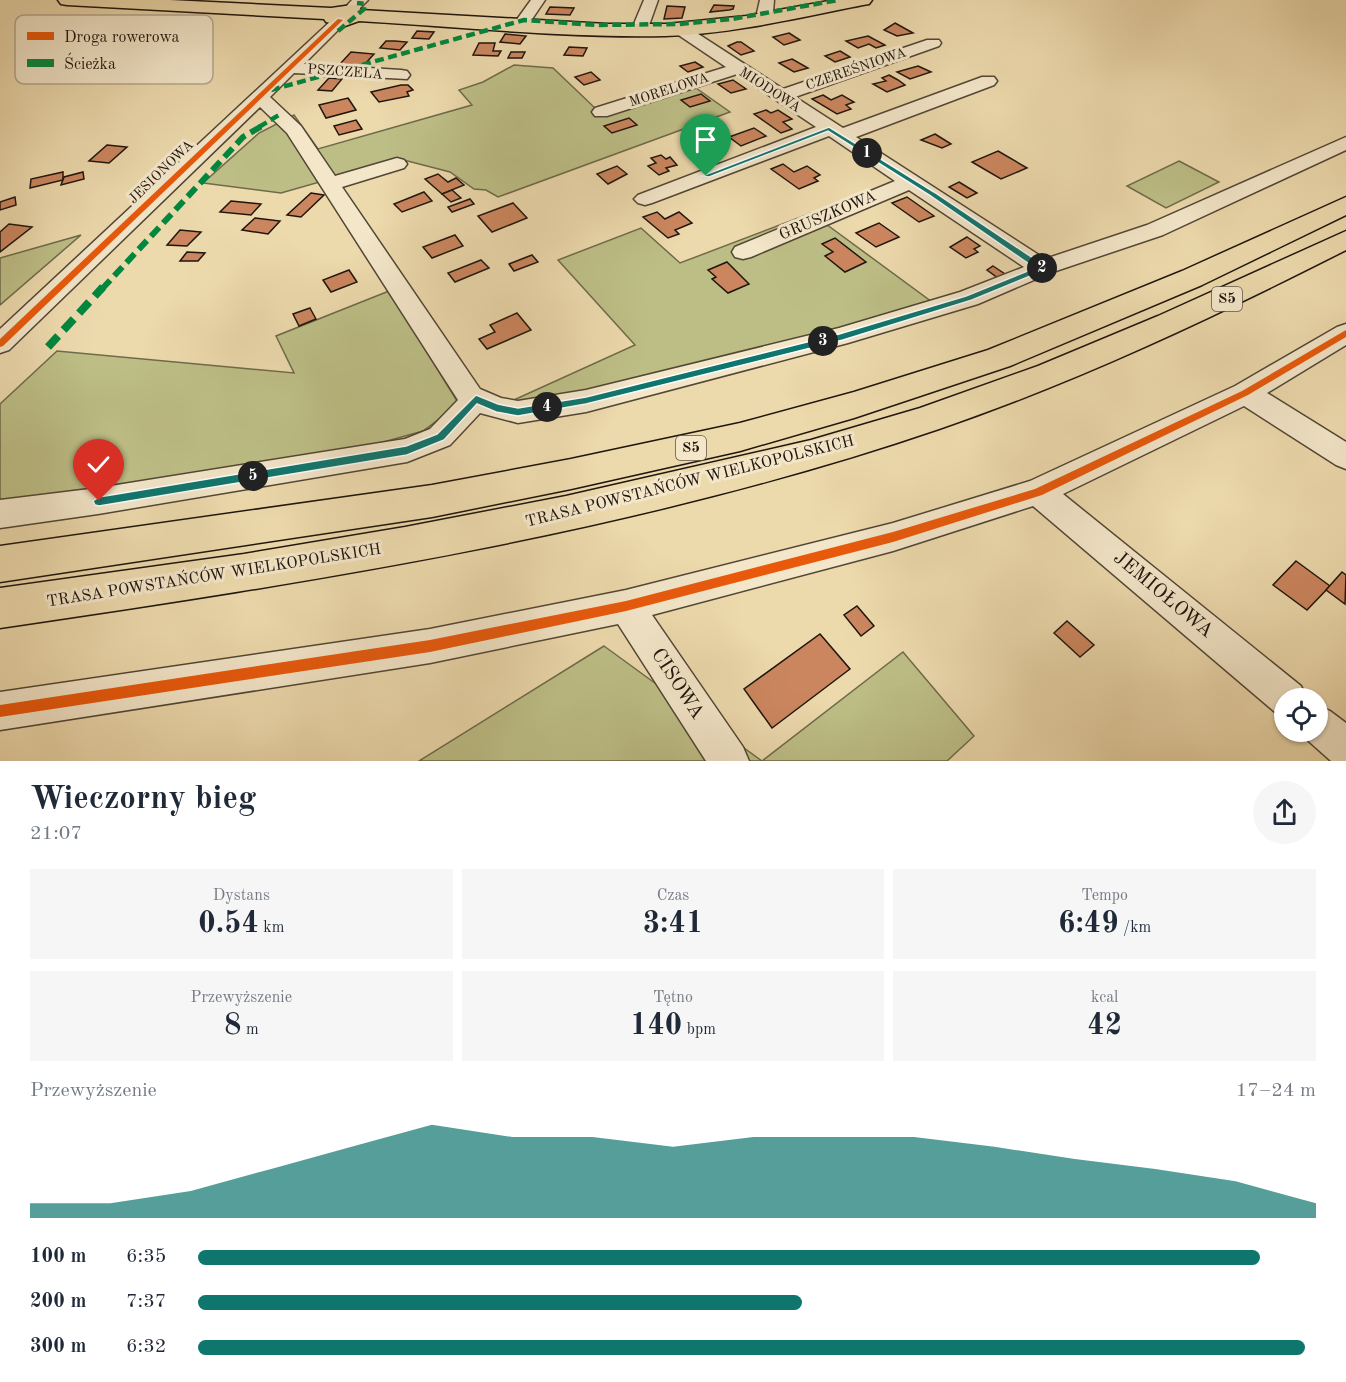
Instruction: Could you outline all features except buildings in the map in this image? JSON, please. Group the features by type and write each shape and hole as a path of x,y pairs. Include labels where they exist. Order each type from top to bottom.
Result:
{"main road":[{"path":"67,0 348,12 639,31 680,29 769,9 863,0"},
{"name":"TRASA POWSTAŃCÓW WIELKOPOLSKICH","path":"0,564 432,501 571,474 740,437 854,405 999,358 1192,278 1346,205"},
{"name":"TRASA POWSTAŃCÓW WIELKOPOLSKICH","path":"0,608 148,588 422,543 542,520 710,481 841,446 970,404 1105,353 1217,303 1346,239"}],"street":[{"path":"521,25 538,0"},
{"path":"639,31 651,0"},
{"name":"JESIONOWA","path":"0,344 348,12"},
{"name":"MIODOWA","path":"680,29 737,69 912,181 1042,268"},
{"name":"CZEREŚNIOWA","path":"779,96 933,43"},
{"name":"PSZCZELA","path":"290,68 401,75"},
{"name":"MORELOWA","path":"601,112 737,69"},
{"path":"645,199 988,81"},
{"path":"260,97 294,130 473,397 496,408 518,412 586,400 839,337 969,298 1042,268 1155,230 1346,143"},
{"path":"329,184 398,164"},
{"name":"GRUSZKOWA","path":"743,252 912,181"},
{"path":"0,711 419,648 626,606 892,537 1038,492 1245,393 1346,333"},
{"path":"1245,393 1346,457"},
{"path":"0,514 99,501 407,450 440,437 473,397"},
{"name":"JEMIOŁOWA","path":"1038,492 1275,688"},
{"name":"CISOWA","path":"626,606 729,761"},
{"path":"1328,733 1346,748"}],"green space":[{"path":"514,65 553,68 596,109 686,81 730,112 498,197 486,190 474,189 450,172 400,159 281,193 203,183 259,133 294,115 318,149 472,105 459,90 483,82"},
{"path":"1179,161 1219,182 1166,208 1127,186"},
{"path":"811,213 932,302 646,384 496,408 635,345 558,260 641,228 680,263"},
{"path":"81,235 0,305 0,258"},
{"path":"389,291 459,404 423,431 337,455 0,506 0,404 57,351 294,373 276,336"},
{"path":"604,646 762,761 419,761"},
{"path":"903,652 974,736 947,761 762,761"}],"marked path":[{"path":"271,90 524,20 597,25 679,24 732,19 838,0"},
{"path":"338,31 364,9 365,4 357,3"},
{"path":"48,347 243,137 279,115"}],"cycle path":[{"path":"0,344 340,20"},
{"path":"0,711 430,646 626,606 893,537 1038,492 1245,393 1346,333"}],"route":[{"path":"99,501 407,450 440,437 476,399 496,408 518,412 586,400 839,337 969,298 1042,268 931,193 829,129 706,176"}]}
